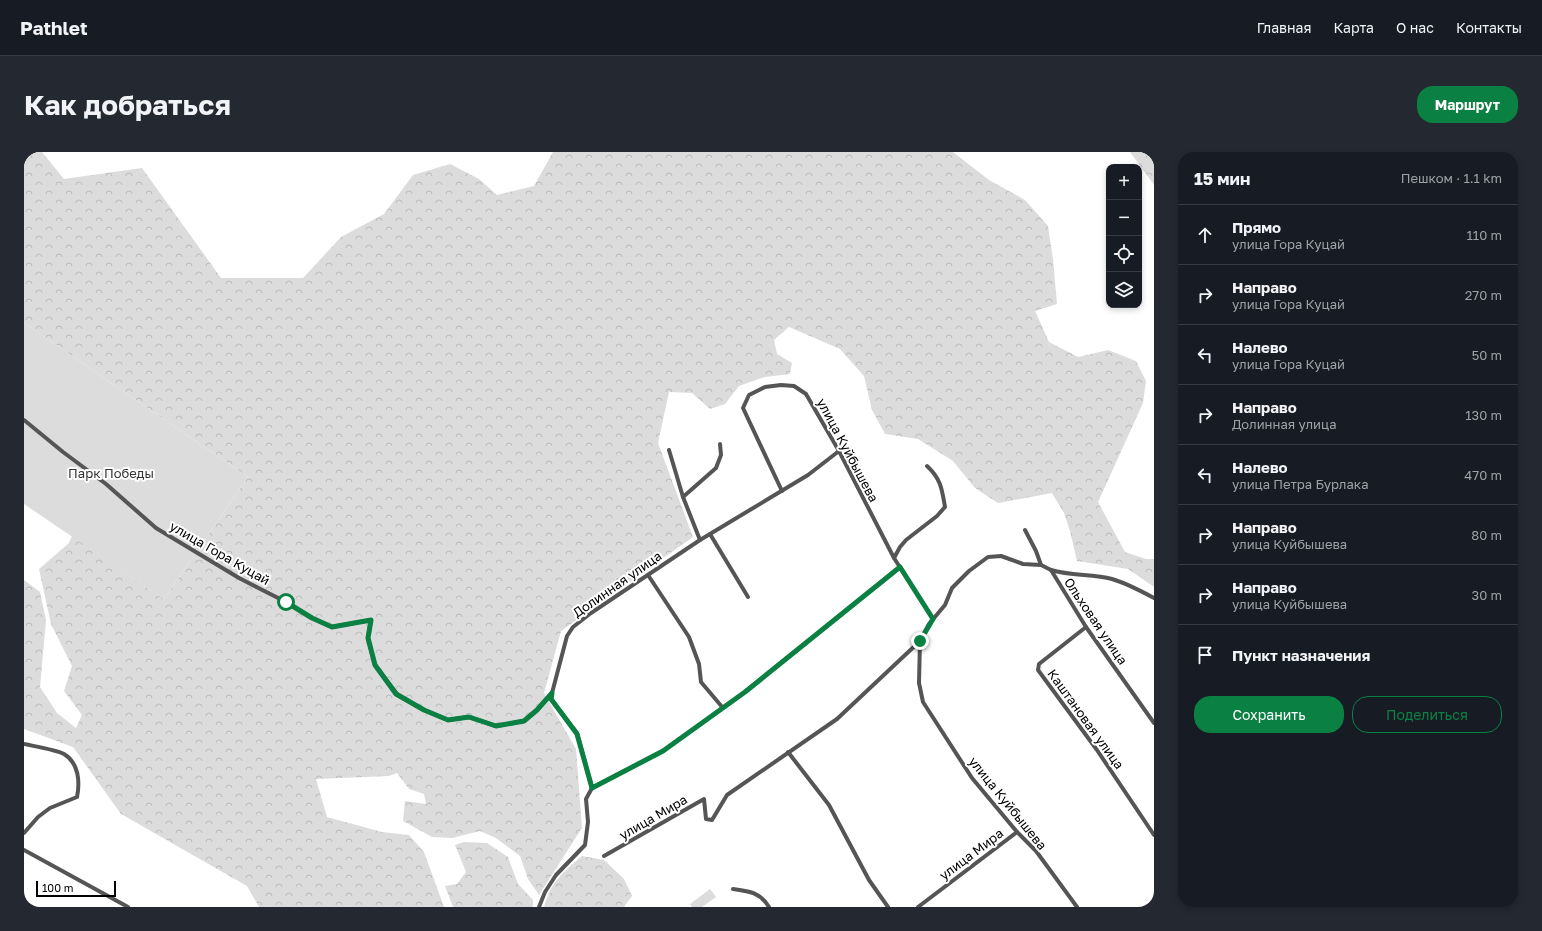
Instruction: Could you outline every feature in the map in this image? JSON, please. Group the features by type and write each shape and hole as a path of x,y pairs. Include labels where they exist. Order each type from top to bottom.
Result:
{"street":[{"name":"улица Куйбышева","path":"782,490 743,408 749,394 765,388 781,385 794,386 806,394 839,451 894,558 933,619"},
{"name":"улица Гора Куцай","path":"24,420 63,452 106,484 156,528 239,578 286,602 312,618 332,627 371,620 368,638 375,665 396,694 424,710 448,720 469,717 496,726 524,721 537,710 552,693"},
{"path":"683,498 716,468 721,455 720,444"},
{"path":"669,450 683,498 700,540"},
{"name":"Долинная улица","path":"552,693 567,636 573,627 591,613 700,540 808,475 839,451"},
{"path":"894,558 906,540 932,520 945,507 942,491 936,475 927,466"},
{"path":"1025,530 1036,551 1041,565"},
{"path":"710,534 748,597"},
{"name":"улица Куйбышева","path":"1041,565 1023,564 1001,556 988,557 969,571 952,588 945,604 933,619 920,641 919,683 923,702 972,778 1017,832 1036,851 1077,907"},
{"name":"Ольховая улица","path":"1041,565 1051,570 1086,627 1154,723"},
{"path":"539,907 545,892 556,875 585,845 588,822 586,799 592,788 663,751 723,708 900,567"},
{"path":"1051,570 1061,573 1082,574 1112,580 1154,598"},
{"path":"648,575 689,637 699,664 701,682 723,708"},
{"name":"Каштановая улица","path":"1086,627 1039,664 1038,670 1097,750 1154,835"},
{"name":"улица Мира","path":"604,856 704,799 706,819 712,820 727,795 837,719 920,641"},
{"path":"552,693 551,699 577,734 592,788"},
{"path":"24,744 64,754 73,764 78,773 79,785 77,797 50,808 38,817 24,833"},
{"path":"788,752 829,805 869,880 888,907"},
{"name":"улица Мира","path":"918,907 1017,832"},
{"path":"24,850 128,907"},
{"path":"733,889 753,892 766,902 768,907"}],"green space":[{"path":"24,152 42,152 64,179 142,168 221,278 303,278 341,237 384,214 413,175 450,164 479,179 497,195 534,186 553,152 953,152 989,180 1025,200 1048,226 1057,304 1035,311 1049,342 1078,357 1108,350 1136,361 1146,381 1143,403 1098,502 1125,552 1146,559 1154,559 1154,587 1128,569 1077,561 1064,513 1052,493 998,503 975,488 953,461 918,439 885,434 872,410 864,376 840,349 789,327 774,340 777,354 792,363 790,374 765,377 739,386 725,404 710,409 692,393 669,392 658,443 693,537 561,631 544,693 576,749 582,828 539,895 528,879 520,856 496,838 480,831 452,838 432,837 403,821 405,801 426,804 424,794 409,789 397,773 389,776 316,779 327,817 382,832 409,835 424,852 444,907 259,907 247,886 121,814 73,747 24,729 24,580 40,592 46,620 40,687 57,713 76,728 82,715 64,691 72,666 51,624 39,569 69,543 72,536 164,599 248,477 24,323"},
{"path":"1130,152 1154,152 1154,185 1142,168 1142,164 1139,164"},
{"name":"Парк Победы","path":"24,323 248,477 164,599 24,504"},
{"path":"464,842 487,843 508,857 518,884 533,900 533,907 453,907 445,886 457,884 466,872 455,845"},
{"path":"582,856 604,860 624,879 632,896 624,907 544,907 550,891 558,878"},
{"path":"710,889 716,897 702,907 692,907 690,904"}],"route":[{"path":"286,602 312,618 332,627 371,620 368,638 375,665 396,694 424,710 448,720 469,717 496,726 524,721 537,710 552,693 551,699 577,734 592,788 663,751 745,692 900,567 933,619 920,641"}]}
